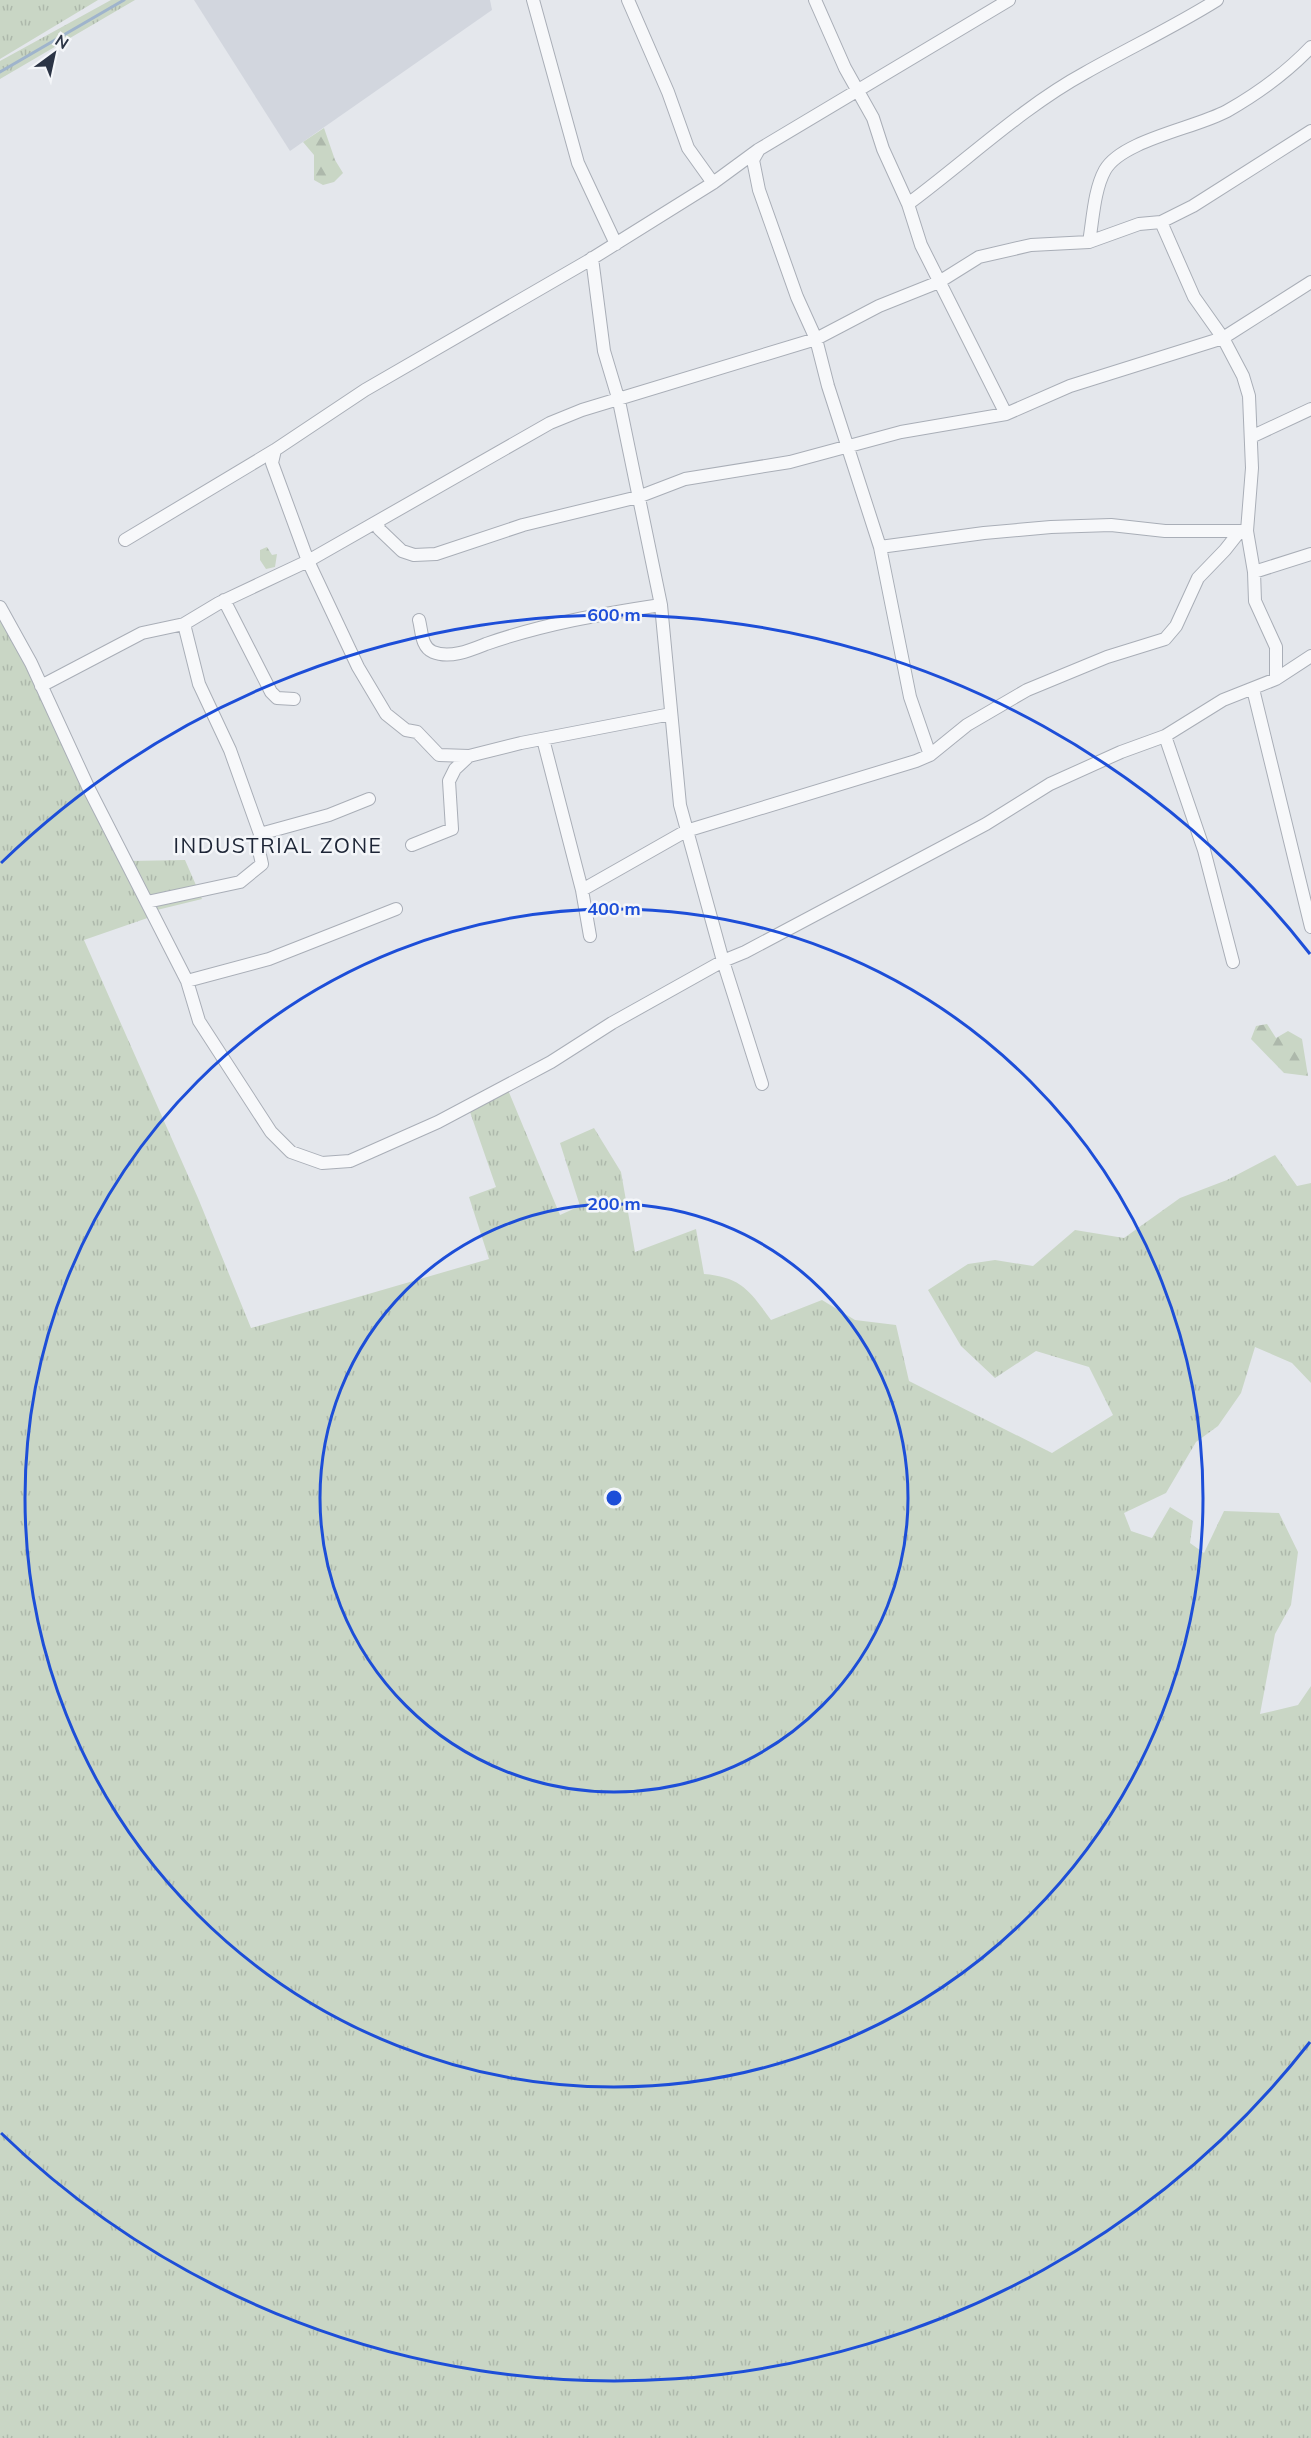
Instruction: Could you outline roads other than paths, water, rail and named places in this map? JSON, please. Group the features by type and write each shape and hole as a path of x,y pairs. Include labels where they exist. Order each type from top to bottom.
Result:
{"street":[{"path":"533,0 578,163 616,244"},
{"path":"628,0 668,92 688,148 713,183"},
{"path":"815,0 845,68 873,118 883,149 908,204 921,245 1006,414"},
{"path":"125,540 275,450 365,390 616,244 713,183 758,150 1009,0"},
{"path":"908,204 1056,91 1084,73 1166,31 1217,0"},
{"path":"1089,242 1100,182 1106,169 1117,157 1133,147 1226,111 1292,67 1311,47"},
{"path":"41,686 151,629 184,624 225,600 308,561 378,522 402,505 550,423 582,410 619,401 816,339 879,306 939,282 979,257 1031,245 1089,242 1139,224 1161,222 1193,206 1311,131"},
{"path":"758,150 753,160 759,190 797,297 816,339 847,447 880,547 910,697 930,755"},
{"path":"1161,222 1194,297 1223,338 1244,376 1249,396 1252,468 1243,531 1254,572 1255,601 1276,647 1276,679"},
{"path":"592,258 604,351 619,401 661,605 674,766 686,831 723,961 762,1084"},
{"path":"378,522 379,529 402,551 414,555 436,555 523,525 638,497 685,479 790,462 901,432 1006,414 1070,386 1223,338 1311,282"},
{"path":"1251,436 1311,409"},
{"path":"275,450 272,463 308,561 358,667 386,714 406,730 417,732 439,755 469,756 671,714"},
{"path":"880,547 984,533 1111,525 1165,531 1243,531"},
{"path":"582,890 686,831 788,802 930,755 967,725 1027,690 1107,657 1165,639 1176,626 1198,578 1243,531"},
{"path":"1254,572 1311,554"},
{"path":"225,600 271,692 277,698 294,699"},
{"path":"419,620 424,644 430,651 436,654 466,653 567,620 661,605"},
{"path":"0,607 41,686 88,789 187,981 199,1021 271,1132 291,1152 313,1161 328,1162 350,1161 438,1122 551,1062 612,1023 723,961 885,880 986,824 1050,784 1121,752 1165,736 1223,700 1276,679 1311,656"},
{"path":"147,902 240,882 262,864 258,846 260,834 230,750 199,684 184,624"},
{"path":"1253,689 1308,899 1311,927"},
{"path":"1165,736 1204,850 1233,962"},
{"path":"543,740 582,890 590,936"},
{"path":"412,845 452,829 449,780 455,769 469,756"},
{"path":"260,834 329,814 369,799"},
{"path":"187,981 268,959 396,909"}],"waterway":[{"path":"0,72 124,0"}],"district":[{"name":"INDUSTRIAL ZONE","path":"278,845"}]}
